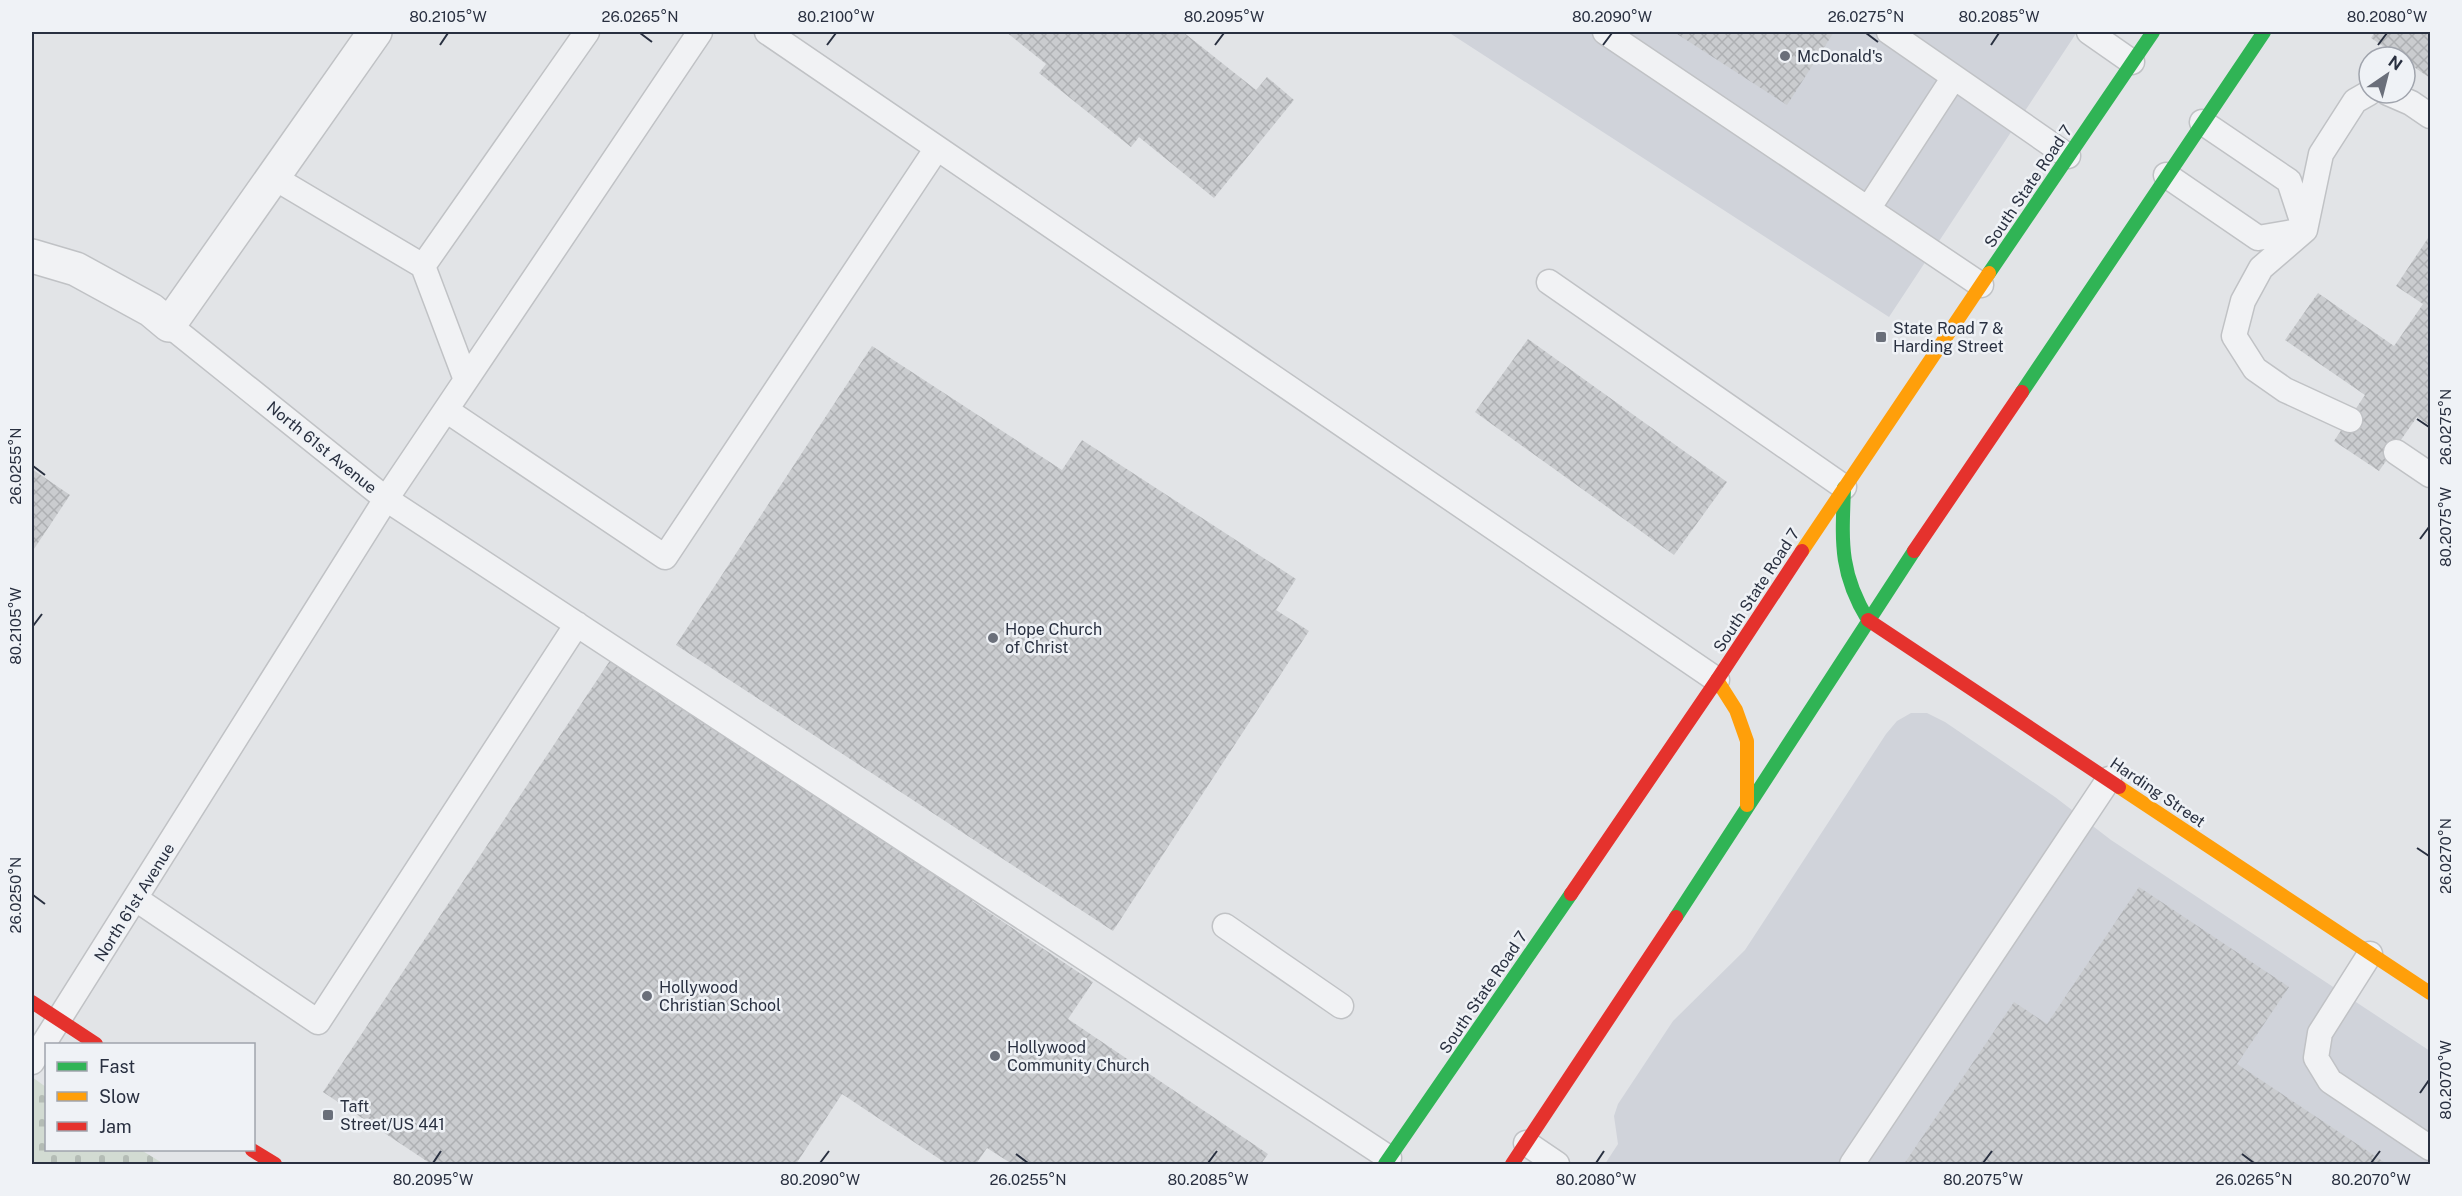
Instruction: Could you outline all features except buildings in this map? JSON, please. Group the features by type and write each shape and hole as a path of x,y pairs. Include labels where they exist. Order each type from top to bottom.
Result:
{"main road":[{"name":"South State Road 7","path":"1387,1161 1717,680 1844,487 2153,32"},
{"path":"1512,1164 1642,970 1868,620 2264,32"},
{"path":"1844,487 1842,535 1844,563 1851,589 1868,620"},
{"name":"Harding Street","path":"1868,620 2430,993"},
{"path":"1717,680 1736,710 1747,741 1747,805"},
{"path":"32,1002 94,1043"},
{"path":"255,1151 275,1164"}],"street":[{"path":"32,256 76,268 151,310 169,326 375,32"}],"lane":[{"path":"423,266 587,32"},
{"path":"700,32 386,499 1387,1161"},
{"path":"767,32 1717,680"},
{"path":"1605,32 1981,285"},
{"path":"1889,32 2068,156"},
{"path":"2089,32 2132,62"},
{"path":"1868,209 1954,77"},
{"path":"2350,420 2284,390 2255,369 2234,336 2243,301 2261,268 2305,230 2321,154 2357,100"},
{"path":"2414,105 2430,116"},
{"path":"2202,122 2289,181 2305,230"},
{"path":"446,410 665,557 937,148"},
{"path":"2166,175 2258,238 2305,230"},
{"path":"273,177 423,266 466,380"},
{"path":"1549,282 1844,487"},
{"name":"North 61st Avenue","path":"32,1062 386,499 169,326"},
{"path":"2396,452 2430,475"},
{"path":"136,899 318,1022 577,624"},
{"path":"1852,1164 2109,779"},
{"path":"1225,926 1341,1006"},
{"path":"2370,954 2320,1033 2316,1058 2330,1081 2430,1148"},
{"path":"1526,1143 1557,1164"}],"shaded area":[{"path":"1448,32 2077,32 1889,317"},
{"path":"1911,713 1927,713 1945,722 2055,797 2111,840 2430,1051 2430,1164 1605,1164 1618,1144 1614,1116 1618,1104 1673,1021 1745,950 1886,734 1897,721"}],"green space":[{"path":"32,1077 45,1086 45,1151 143,1151 164,1164 32,1164"}],"traffic: fast":[{"path":"1989,273 2153,32"},
{"path":"2022,392 2264,32"},
{"path":"1844,488 1844,556 1852,587 1868,620"},
{"path":"1676,917 1914,551"},
{"path":"1385,1164 1571,894"}],"traffic: slow":[{"path":"1802,551 1989,273"},
{"path":"1717,680 1736,710 1747,741 1747,805"},
{"path":"2119,787 2430,993"}],"traffic: jam":[{"path":"1914,551 2022,392"},
{"path":"1571,894 1802,551"},
{"path":"1868,620 2119,787"},
{"path":"1512,1164 1676,917"},
{"path":"32,1002 94,1043"},
{"path":"254,1151 275,1164"}],"place":[{"name":"McDonald's","path":"1785,56"},
{"name":"State Road 7 & Harding Street","path":"1881,337"},
{"name":"Hope Church of Christ","path":"993,638"},
{"name":"Hollywood Christian School","path":"647,996"},
{"name":"Hollywood Community Church","path":"995,1056"},
{"name":"Taft Street/US 441","path":"328,1115"}]}
